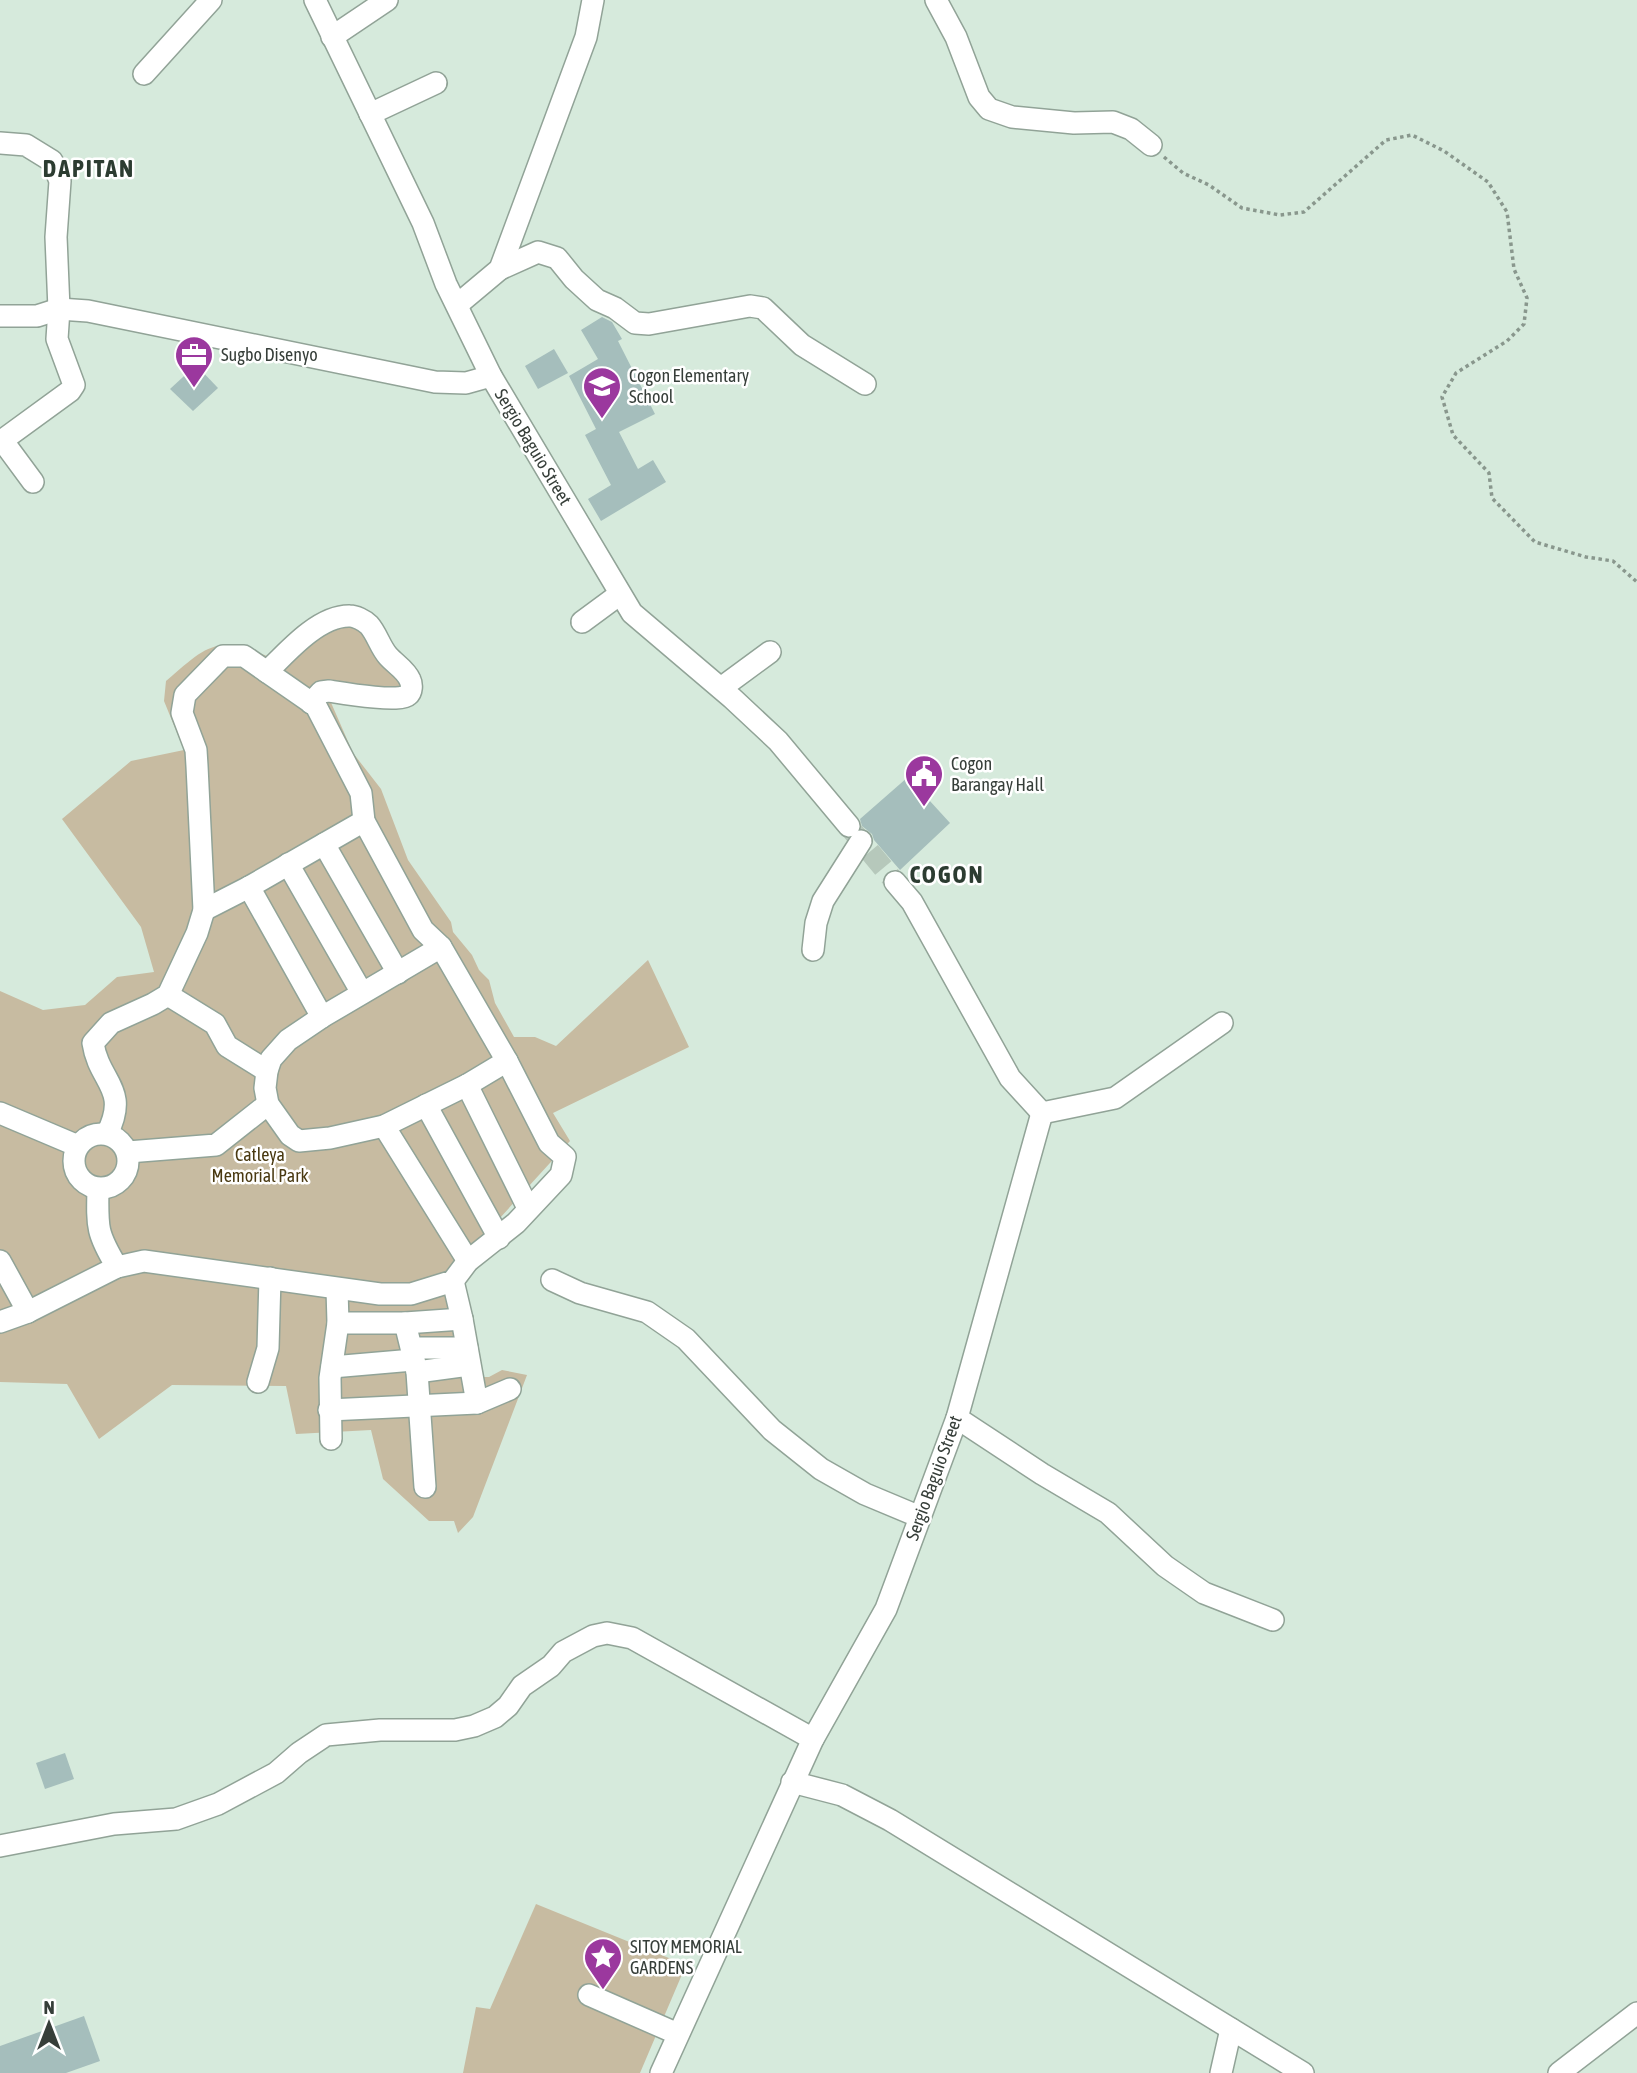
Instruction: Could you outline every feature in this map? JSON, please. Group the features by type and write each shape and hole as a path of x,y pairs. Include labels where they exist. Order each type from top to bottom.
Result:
{"street":[{"path":"144,74 211,0"},
{"name":"Sergio Baguio Street","path":"315,0 424,223 442,272 491,376 632,613 721,688 778,741 855,834 823,901 816,923 813,950"},
{"path":"332,37 387,0"},
{"path":"500,270 586,37 593,0"},
{"path":"936,0 956,37 979,97 989,110 1012,117 1074,123 1113,122 1130,129 1151,145"},
{"path":"370,114 436,83"},
{"path":"0,143 26,145 52,161 60,181 56,237 59,309 57,339 74,385 70,391 1,441 33,482"},
{"path":"457,304 500,270 538,252 557,258 592,297 615,308 635,323 649,324 750,306 763,308 802,345 864,384"},
{"path":"0,316 37,316 59,309 88,311 435,382 466,383 491,376"},
{"path":"582,622 620,594"},
{"path":"268,672 298,640 324,624 353,616 368,624 382,649 411,681 409,695 405,697 329,691 321,692 311,703"},
{"path":"721,688 770,652"},
{"path":"0,1322 28,1312 117,1267 144,1261 337,1289 411,1294 453,1281 468,1261 499,1238 561,1175 565,1157 550,1143 507,1061 441,947 424,930 364,821 361,793 316,706 244,656 223,656 185,695 182,713 196,750 204,909 197,933 168,995 111,1023 93,1043 95,1054 114,1093 116,1116 107,1135"},
{"path":"204,909 249,887 364,821"},
{"path":"324,844 398,973"},
{"path":"288,864 362,993"},
{"path":"895,882 912,902 1010,1078 1042,1113 1115,1098 1222,1023"},
{"path":"249,887 322,1017"},
{"path":"441,947 288,1040 271,1059 265,1088 268,1104 290,1135 299,1141 330,1138 384,1126 467,1085 507,1061"},
{"path":"168,995 215,1024 227,1046 268,1071"},
{"path":"467,1085 528,1208"},
{"path":"128,1152 216,1145 268,1104"},
{"path":"426,1105 499,1238"},
{"path":"0,1113 78,1146"},
{"name":"Sergio Baguio Street","path":"661,2073 792,1782 886,1609 957,1418 1042,1113"},
{"path":"384,1126 468,1261"},
{"path":"107,1135 120,1141 128,1152 129,1166 123,1179 112,1187 98,1189 85,1184 76,1173 74,1159 78,1146 86,1138 107,1135"},
{"path":"98,1189 97,1223 102,1244 117,1267"},
{"path":"0,1261 28,1312"},
{"path":"258,1382 268,1348 270,1278"},
{"path":"552,1280 580,1293 648,1312 686,1339 772,1430 821,1469 865,1494 920,1517"},
{"path":"453,1281 477,1403"},
{"path":"331,1439 329,1409 338,1323 337,1289"},
{"path":"338,1323 405,1323 462,1319"},
{"path":"405,1323 414,1360 425,1487"},
{"path":"332,1367 468,1357"},
{"path":"329,1409 477,1403 510,1389"},
{"path":"957,1418 1042,1474 1108,1513 1165,1566 1204,1593 1273,1620"},
{"path":"0,1846 114,1824 176,1819 218,1804 276,1773 326,1735 380,1730 455,1730 474,1726 495,1717 508,1706 522,1686 551,1666 564,1652 593,1636 607,1633 632,1638 813,1739"},
{"path":"792,1782 842,1795 867,1806 1303,2073"},
{"path":"589,1995 678,2034"},
{"path":"1559,2073 1637,2013"},
{"path":"1221,2073 1231,2029"}],"path":[{"path":"1151,145 1183,173 1209,185 1242,208 1280,215 1304,212 1386,140 1412,135 1444,151 1488,182 1507,212 1514,270 1527,298 1524,324 1507,341 1456,373 1442,397 1453,435 1489,472 1492,498 1535,542 1586,557 1613,561 1637,582"}],"green space":[{"name":"Catleya Memorial Park","path":"333,608 356,608 379,620 416,689 329,698 353,753 381,789 408,860 451,922 453,932 489,980 495,1003 514,1037 535,1037 556,1046 648,960 689,1047 553,1113 570,1141 458,1264 476,1377 489,1377 502,1370 527,1375 473,1517 458,1533 454,1521 429,1521 383,1479 371,1430 296,1434 286,1386 172,1385 99,1439 67,1384 0,1382 0,991 43,1010 85,1005 117,977 154,972 141,927 62,819 131,761 184,750 164,701 166,681 192,659 213,647 223,645 236,646 269,657 297,627 313,616"},
{"path":"536,1904 686,1965 640,2073 463,2073 476,2007 490,2009"}],"building":[{"path":"602,317 612,322 622,339 618,341 655,414 619,432 638,469 653,460 666,482 601,521 588,499 611,485 585,435 596,429 569,376 598,359 581,330"},
{"path":"554,349 568,373 538,389 525,366"},
{"name":"Sugbo Disenyo","path":"196,365 218,388 193,411 170,389"},
{"path":"908,777 950,823 900,870 874,840 872,834 862,826 860,819"},
{"path":"65,1753 74,1779 45,1789 36,1763"},
{"path":"84,2016 100,2061 66,2073 0,2073 0,2046"}],"tunnel":[{"path":"850,828 895,882"}],"place":[{"name":"Sugbo Disenyo","path":"194,389"},
{"name":"Cogon Elementary School","path":"602,420"},
{"name":"Cogon Barangay Hall","path":"924,808"},
{"name":"SITOY MEMORIAL GARDENS","path":"603,1991"}],"district":[{"name":"DAPITAN","path":"89,169"},
{"name":"COGON","path":"947,875"}]}
